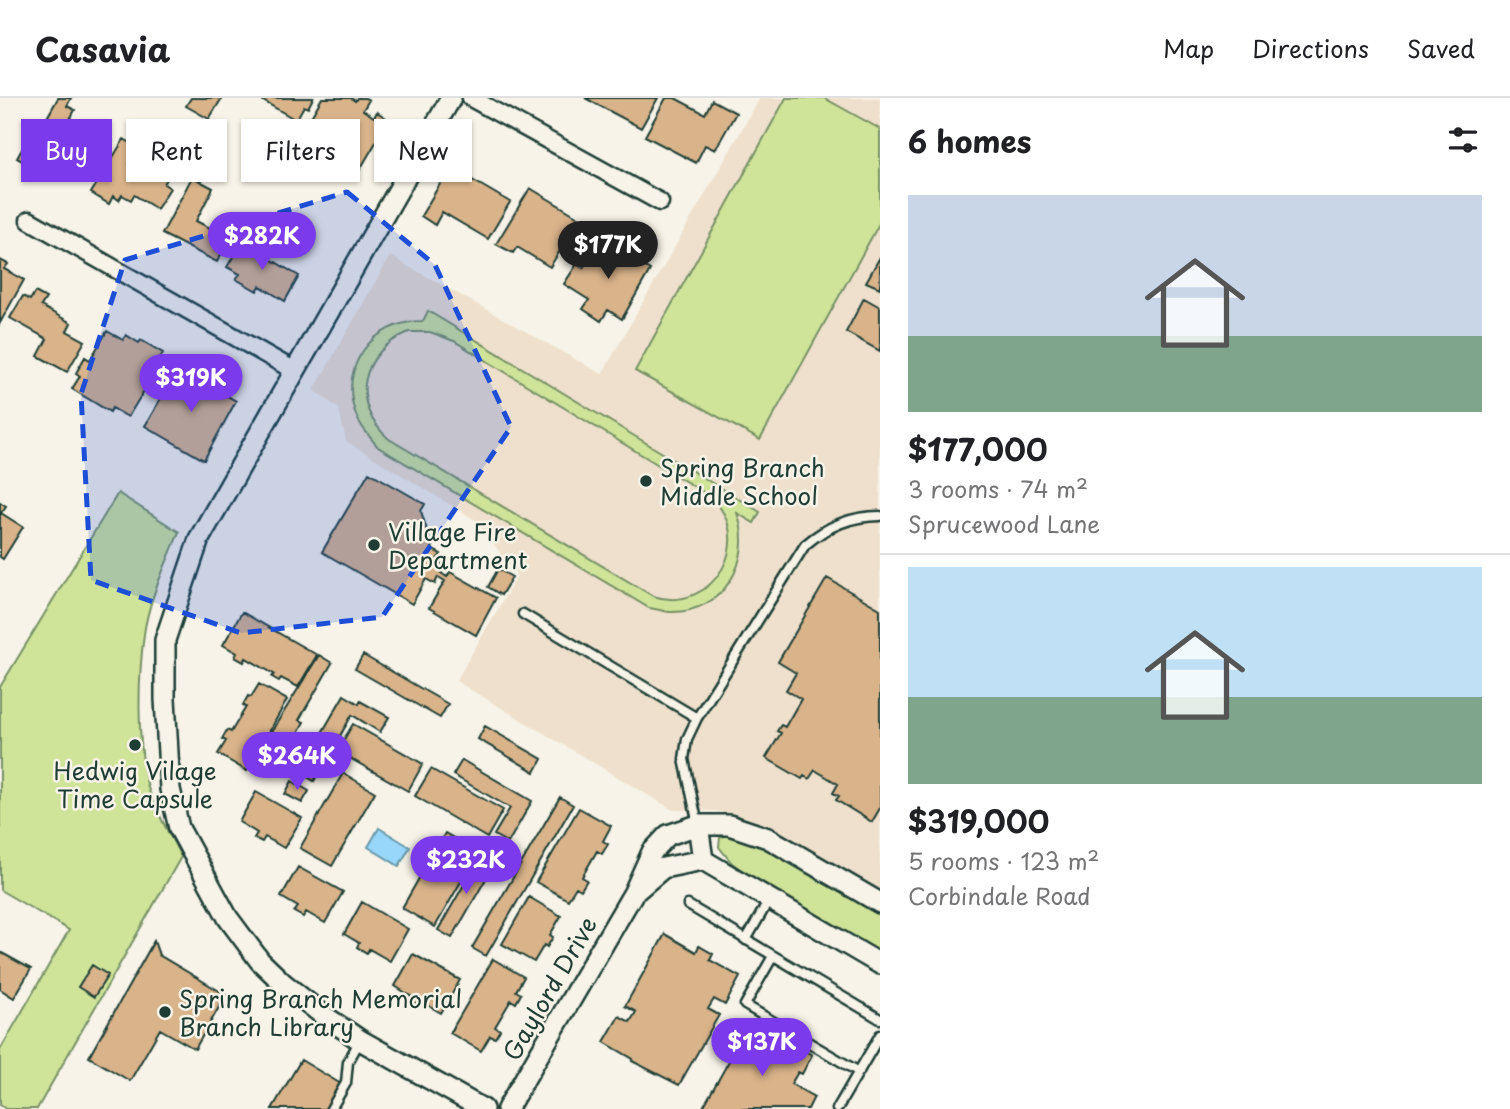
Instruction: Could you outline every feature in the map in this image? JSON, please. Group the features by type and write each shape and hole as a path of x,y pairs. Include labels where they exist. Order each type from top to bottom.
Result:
{"street":[{"path":"451,98 199,539 165,640 165,699 170,789 180,828 228,918 260,961 305,1002 360,1040 484,1109"},
{"path":"471,98 660,202"},
{"path":"29,220 295,371"},
{"path":"880,903 768,838 729,825 698,825 703,860 880,964"},
{"name":"Gaylord Drive","path":"507,1109 634,892 652,852 667,835 698,825"},
{"name":"Gaylord Drive","path":"634,892 663,869 703,860"}],"lane":[{"path":"698,825 684,759 687,739 698,718 805,545 821,531 860,516 880,516"},
{"path":"523,614 698,718"},
{"path":"746,940 770,899"},
{"path":"688,905 880,1019"},
{"path":"773,956 745,1005 859,1072"},
{"path":"837,1109 880,1035"},
{"path":"331,1109 346,1083 348,1062 360,1040"}],"highlighted area":[{"path":"347,192 435,265 511,427 382,617 241,633 91,580 81,394 125,260"}],"shaded area":[{"name":"Spring Branch Middle School","path":"760,98 880,98 880,889 741,817 715,811 673,810 456,681 517,576 477,521 346,441 339,409 314,390 390,256 602,374"}],"green space":[{"path":"786,98 824,98 880,129 880,222 760,440 635,371"},
{"path":"428,311 760,512 754,523 737,513 742,549 738,566 719,594 705,604 689,610 670,612 649,608 378,447 356,415 352,380 356,364 364,350 388,329 423,321","holes":["409,332 430,332 454,341 708,495 723,512 730,531 729,550 722,568 711,584 694,594 675,599 653,596 389,439 376,425 368,410 365,395 371,365 392,341"]},
{"path":"118,493 179,532 158,582 146,621 140,709 141,748 149,792 181,857 37,1109 6,1109 0,1105 0,1050 69,930 0,890 0,687"},
{"path":"726,835 743,836 770,847 880,913 880,951 752,879 731,862 719,847 720,838"}],"water":[{"path":"379,828 410,847 399,866 368,847"}],"building":[{"path":"58,98 71,98 67,106 75,110 70,119 46,119"},
{"path":"191,98 222,98 209,119 186,106"},
{"path":"258,98 313,98 308,108 304,106 294,119"},
{"path":"322,98 351,98 355,101 357,98 365,98 369,100 363,110 374,117 377,112 388,119 374,119 374,146 360,169 360,119 310,119"},
{"path":"585,98 658,98 641,128"},
{"path":"666,98 675,98 705,114 712,100 736,113 715,150 705,145 696,163 645,136"},
{"path":"124,139 126,182 165,182 164,184 170,188 157,209 134,195 131,200 122,195 119,200 113,196 109,204 91,193 98,182 112,182 112,159"},
{"path":"472,180 510,202 488,239 442,212 435,225 421,216 441,182 472,182"},
{"path":"189,182 202,182 213,188 196,221 230,238 217,262 162,234"},
{"path":"530,188 580,218 550,267 517,247 513,253 496,244"},
{"path":"601,239 650,270 622,319 608,310 601,321 583,309 589,300 564,284 577,264 583,268"},
{"path":"242,242 299,276 285,301 260,286 257,291 236,279 240,274 227,267"},
{"path":"880,257 880,288 866,282"},
{"path":"0,260 8,264 4,269 24,280 0,323"},
{"path":"35,292 46,298 41,306 71,323 67,331 85,341 67,372 38,356 47,339 10,318 23,296 30,300"},
{"path":"864,298 880,307 880,351 846,332"},
{"path":"107,331 123,340 126,335 139,343 141,340 163,353 153,369 156,371 128,417 112,408 110,412 72,389 80,376 76,373 85,357 90,360"},
{"path":"178,368 236,401 204,460 145,426"},
{"path":"369,472 425,504 421,511 433,550 441,554 436,561 445,566 441,573 447,577 450,572 496,598 476,635 429,608 445,581 438,577 435,584 426,579 412,604 322,552"},
{"path":"0,502 6,506 1,513 23,527 3,559 0,557"},
{"path":"498,569 512,577 501,595 488,587"},
{"path":"827,578 880,609 880,808 872,822 836,800 839,796 833,793 838,784 815,770 809,779 804,776 802,779 766,758 781,733 777,731 781,725 785,727 801,699 786,690 796,673 778,662"},
{"path":"242,612 317,655 298,687 281,678 279,681 272,677 274,674 246,658 244,662 235,657 237,653 223,645"},
{"path":"319,655 332,663 299,720 304,722 280,764 259,752"},
{"path":"363,655 448,704 440,718 355,669"},
{"path":"259,684 287,700 247,771 218,754 226,741 222,739 227,730 231,732 246,707 243,705 248,696 251,697"},
{"path":"344,695 389,717 380,732 352,715 314,781 299,772"},
{"path":"353,724 423,764 408,791 337,751"},
{"path":"485,726 542,759 535,772 478,739"},
{"path":"462,760 532,801 508,843 494,835 510,808 453,775"},
{"path":"431,769 503,810 487,838 415,796"},
{"path":"343,773 375,792 332,866 300,848"},
{"path":"292,781 309,791 302,803 285,794"},
{"path":"256,792 302,818 284,848 265,837 262,842 254,838 257,833 239,822"},
{"path":"560,797 573,805 486,956 472,948"},
{"path":"579,808 611,826 603,841 608,844 602,854 597,851 582,877 587,880 581,890 576,887 568,900 536,882"},
{"path":"445,833 478,852 435,927 402,908"},
{"path":"481,855 495,863 452,938 438,930"},
{"path":"298,867 343,892 325,923 306,912 303,917 294,912 298,907 281,897"},
{"path":"529,897 561,916 550,935 553,937 547,947 544,945 534,962 502,944"},
{"path":"362,902 408,929 390,961 369,949 367,953 357,947 359,943 344,934"},
{"path":"665,934 696,952 699,946 713,954 710,960 740,977 725,1005 714,999 708,1009 719,1015 679,1085 632,1061 633,1059 604,1042 619,1016 630,1022 636,1012 625,1006"},
{"name":"Spring Branch Memorial Branch Library","path":"154,941 159,955 226,995 195,1049 160,1029 130,1081 89,1057"},
{"path":"0,952 31,969 14,998 0,989"},
{"path":"413,954 460,980 441,1013 422,1002 420,1006 395,986"},
{"path":"493,959 524,977 516,991 521,994 516,1003 511,1000 495,1027 500,1030 495,1038 490,1036 481,1051 450,1033"},
{"path":"92,965 108,975 94,997 78,987"},
{"path":"773,1033 812,1055 802,1074 798,1072 791,1084 814,1097 808,1109 702,1109 743,1036 765,1048"},
{"path":"301,1060 341,1084 327,1109 272,1109"}],"place":[{"name":"Spring Branch Middle School","path":"646,481"},
{"name":"Village Fire Department","path":"374,545"},
{"name":"Hedwig Vilage Time Capsule","path":"135,745"},
{"name":"Spring Branch Memorial Branch Library","path":"165,1012"}]}
